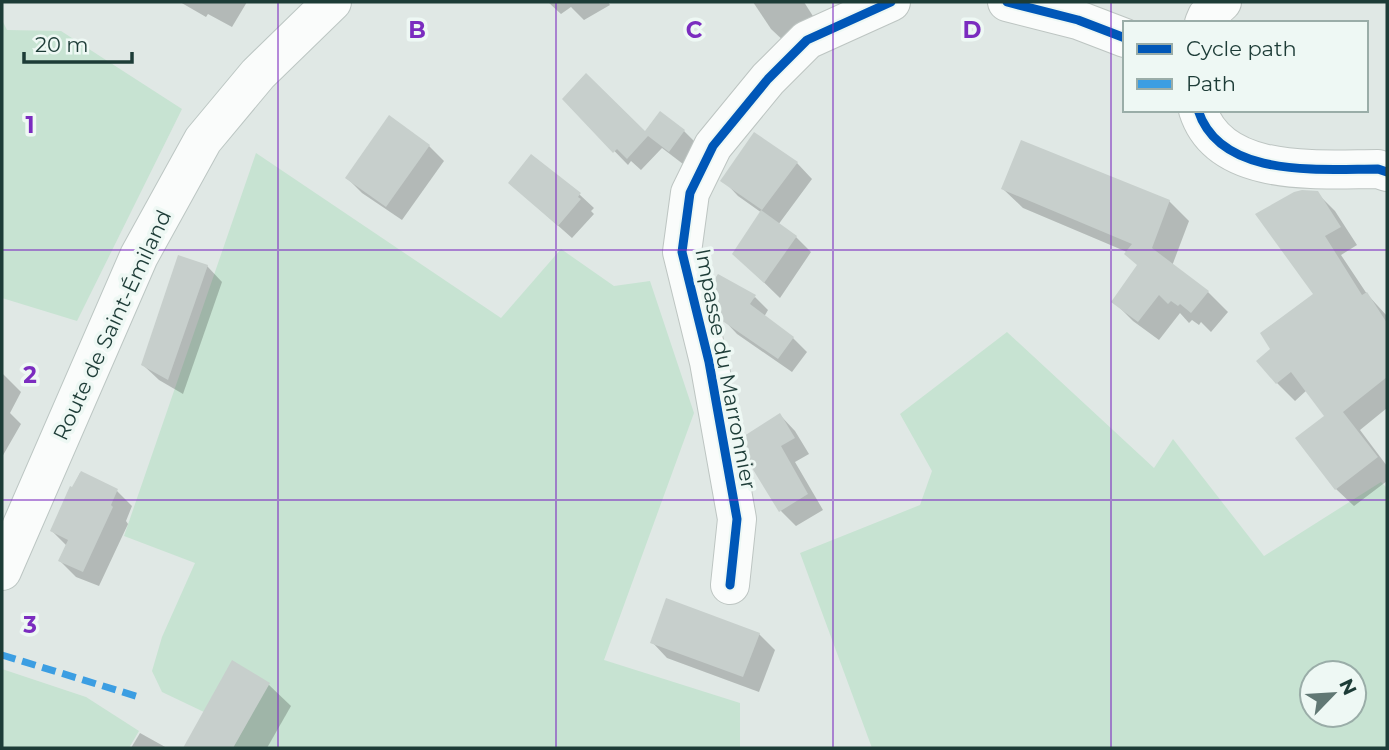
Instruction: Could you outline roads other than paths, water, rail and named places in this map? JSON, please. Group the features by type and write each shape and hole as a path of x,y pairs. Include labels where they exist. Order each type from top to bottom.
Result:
{"street":[{"name":"Route de Saint-Émiland","path":"2,571 139,256 204,140 258,74 332,2"},
{"name":"Impasse du Marronnier","path":"730,585 737,519 709,362 682,252 690,193 713,146 768,79 807,40 891,2"},
{"path":"1007,2 1078,20 1123,37"},
{"path":"1205,21 1222,2"},
{"path":"1199,112 1202,123 1233,154 1271,166 1378,169 1387,172"}]}
